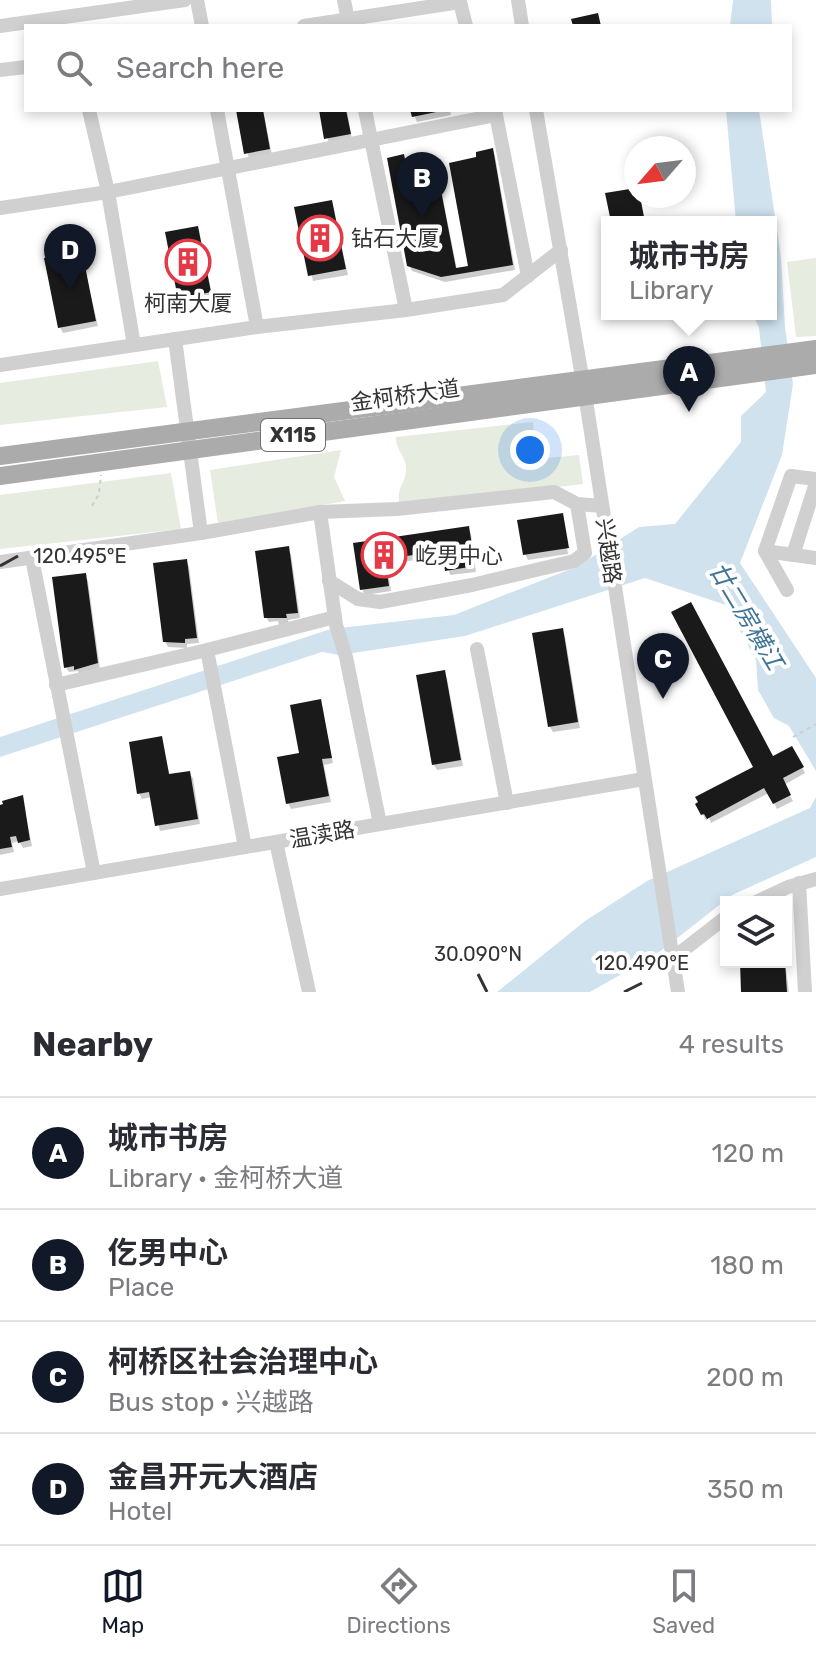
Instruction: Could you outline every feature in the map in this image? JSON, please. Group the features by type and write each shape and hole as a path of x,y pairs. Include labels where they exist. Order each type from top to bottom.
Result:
{"main road":[{"name":"金柯桥大道","path":"0,456 190,440 584,387 802,362 816,349"},
{"name":"金柯桥大道","path":"0,476 103,462 190,440"}],"street":[{"path":"28,24 70,21 185,0"},
{"path":"197,0 202,24"},
{"path":"344,0 348,23 460,2 466,24"},
{"path":"518,0 522,24"},
{"path":"0,26 24,24"},
{"path":"0,70 24,67"},
{"path":"89,112 108,192 134,345"},
{"path":"217,112 257,327"},
{"path":"365,112 406,310"},
{"name":"兴越路","path":"536,112 584,387 678,992"},
{"path":"0,208 108,192 370,142 496,113 528,276"},
{"path":"0,365 503,295 561,250"},
{"path":"175,339 201,533"},
{"path":"787,590 765,551 791,476 816,481 793,555"},
{"path":"0,562 320,512 397,509 554,492 577,504 602,506"},
{"path":"329,581 358,599 380,602 574,561 585,553 577,504"},
{"path":"320,512 335,621 346,657 380,824"},
{"path":"765,551 816,558"},
{"path":"32,558 94,873"},
{"path":"56,685 208,655 335,621"},
{"path":"477,649 507,803"},
{"path":"208,655 245,847"},
{"name":"温渎路","path":"0,889 644,779"},
{"path":"276,842 309,992"},
{"path":"770,896 816,879"},
{"path":"799,883 805,992"},
{"path":"671,955 720,921"}],"path":[{"path":"92,506 99,494 103,462"},
{"path":"793,737 816,724"}],"shaded area":[{"path":"816,258 816,336 796,337 787,262"},
{"path":"158,361 167,407 0,425 0,383"},
{"path":"533,422 537,459 579,455 583,484 400,506 399,494 406,468 396,437"},
{"path":"341,450 334,477 345,501 218,523 210,470"},
{"path":"171,473 181,529 0,549 0,495"}],"water":[{"path":"733,0 771,0 772,24 730,24"},
{"path":"726,112 759,112 775,216 735,216"},
{"name":"廿二房横江","path":"777,230 793,384 782,455 740,563 816,678 816,771 789,726 774,718 758,690 756,660 726,605 645,578 465,636 340,655 322,652 0,757 0,737 331,629 454,615 578,566 639,527 675,524 741,442 741,416 766,392 756,320 777,320"},
{"path":"816,797 816,857 731,896 720,896 720,904 657,954 590,992 497,992 585,921 647,881 810,808"}],"building":[{"path":"598,13 601,24 572,24 571,19"},
{"path":"236,112 263,112 270,149 244,154"},
{"path":"319,112 346,112 351,134 324,139"},
{"path":"411,112 436,112 412,117"},
{"path":"493,148 513,265 441,277 407,266 387,158 404,154 407,170 436,165 456,268 468,266 449,163 476,157 476,152"},
{"path":"624,190 624,208 642,208 644,216 610,216 605,193"},
{"name":"钻石大厦","path":"332,200 346,269 308,276 294,207"},
{"name":"柯南大厦","path":"198,226 211,292 178,299 165,232"},
{"path":"82,251 96,321 58,328 44,258"},
{"path":"563,513 569,548 523,555 517,520"},
{"name":"屹男中心","path":"469,526 475,566 445,571 442,551 385,559 389,586 360,590 353,543"},
{"path":"289,546 298,613 286,614 287,618 264,618 255,551"},
{"path":"187,559 197,638 185,639 185,643 163,642 153,563"},
{"path":"86,573 98,663 74,670 74,666 64,668 52,577"},
{"path":"691,602 773,756 792,746 804,767 783,778 791,795 773,804 764,788 707,819 695,804 698,802 695,797 753,767 671,612"},
{"path":"563,628 578,722 548,727 532,633"},
{"path":"445,670 461,760 432,765 416,675"},
{"path":"321,699 332,758 322,759 329,796 286,804 277,757 299,753 290,705"},
{"path":"162,736 169,774 190,771 198,819 155,826 149,792 137,794 129,742"},
{"path":"23,795 30,840 18,843 16,836 10,837 12,847 0,849 0,805 2,801"},
{"path":"740,968 785,968 787,992 741,992"}],"place":[{"name":"仡男中心","path":"422,218"},
{"name":"钻石大厦","path":"320,238"},
{"name":"柯南大厦","path":"188,262"},
{"name":"金昌开元大酒店","path":"70,290"},
{"name":"城市书房","path":"689,412"},
{"name":"屹男中心","path":"384,555"},
{"name":"柯桥区社会治理中心","path":"663,699"}]}
